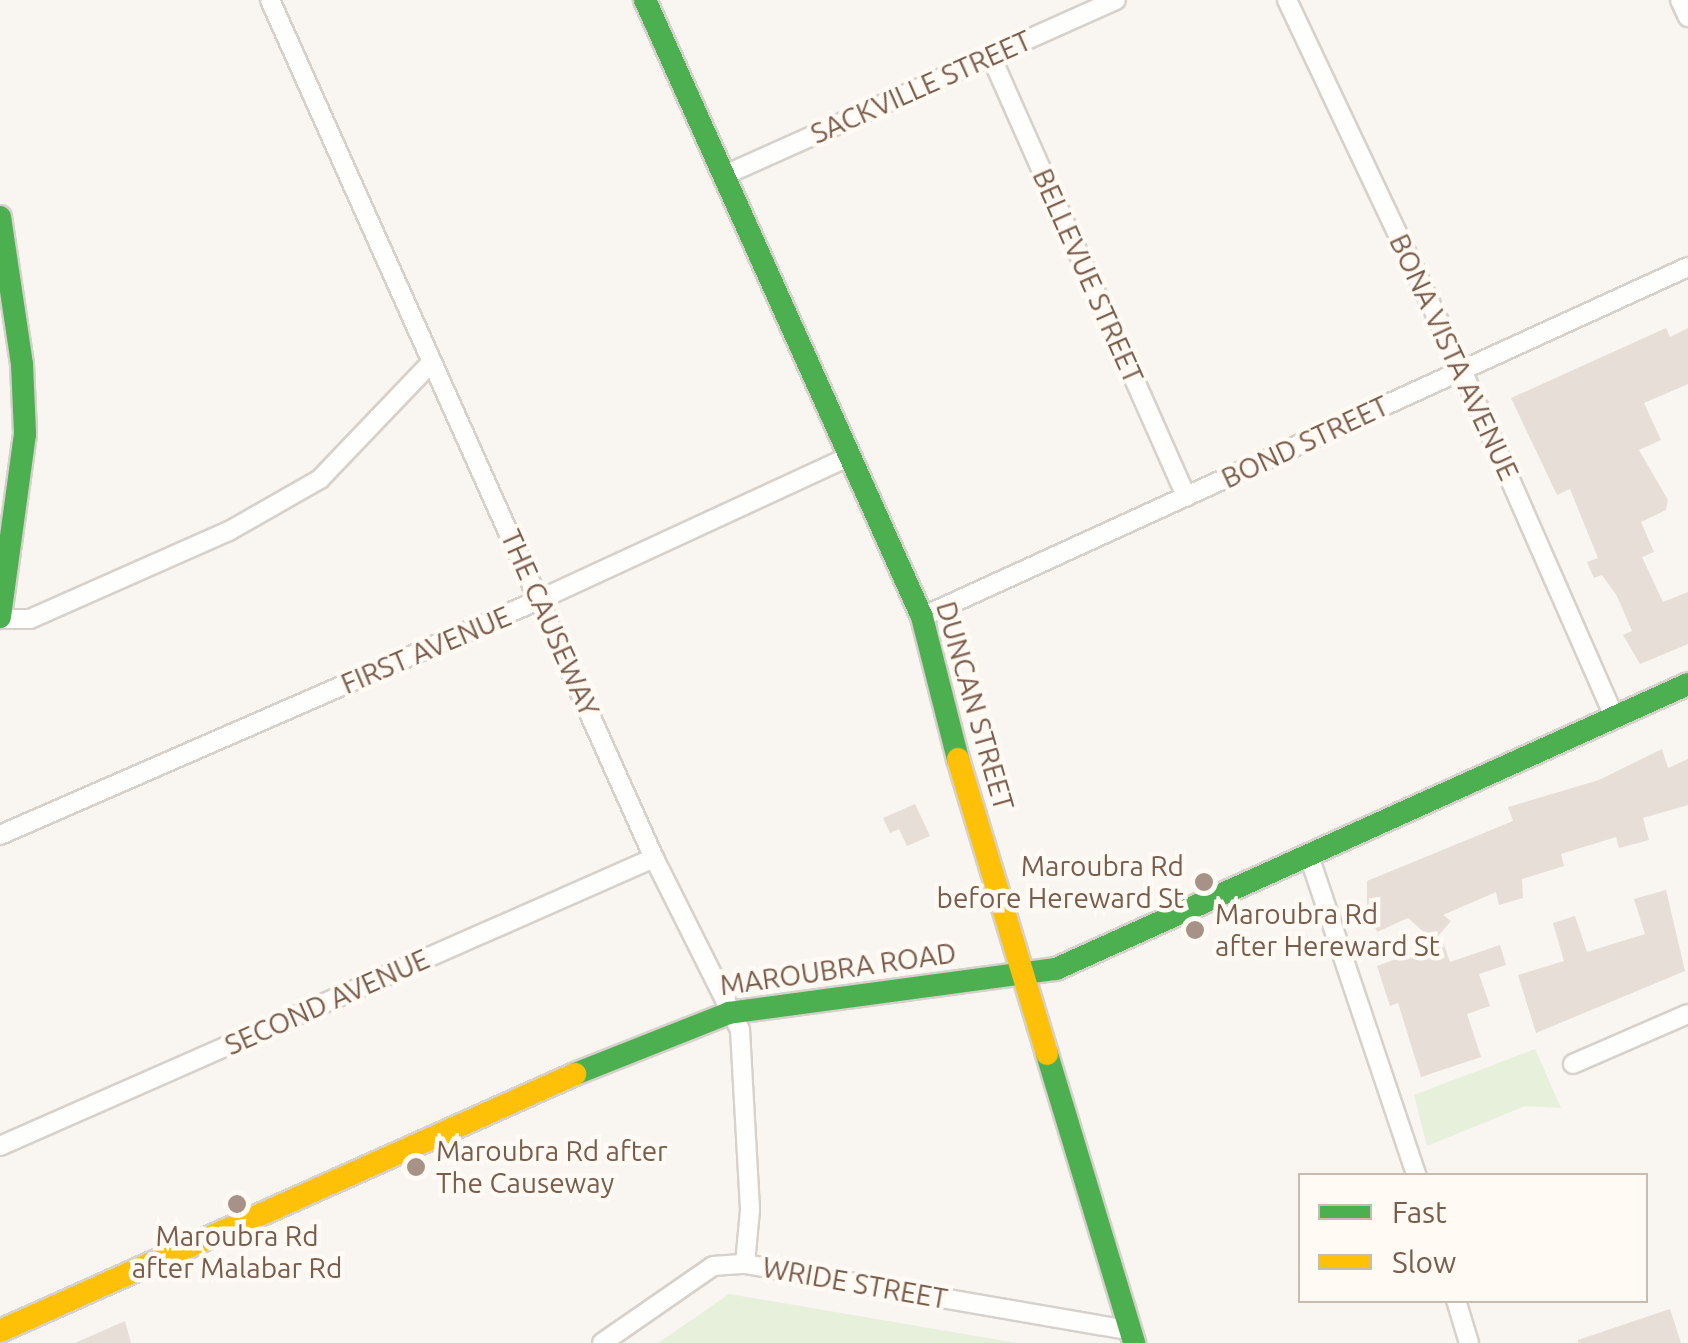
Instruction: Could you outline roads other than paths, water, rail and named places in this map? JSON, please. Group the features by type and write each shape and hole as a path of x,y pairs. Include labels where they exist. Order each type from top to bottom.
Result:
{"street":[{"name":"THE CAUSEWAY","path":"270,0 430,364 542,599 654,858 740,1030 750,1210 745,1264"},
{"name":"DUNCAN STREET","path":"645,0 727,174 848,457 922,618 1022,975 1132,1337"},
{"name":"SACKVILLE STREET","path":"727,174 1116,0"},
{"name":"BONA VISTA AVENUE","path":"1288,0 1462,370 1614,716"},
{"path":"1680,0 1688,17"},
{"name":"BELLEVUE STREET","path":"991,56 1186,497"},
{"path":"0,217 4,265 22,364 24,466 0,618 30,619 229,530 320,480 430,364"},
{"name":"BOND STREET","path":"922,618 1688,267"},
{"name":"FIRST AVENUE","path":"0,834 542,599 848,457"},
{"name":"MAROUBRA ROAD","path":"0,1332 630,1048 729,1013 1056,969 1688,684"},
{"path":"1309,856 1417,1173"},
{"name":"SECOND AVENUE","path":"0,1146 654,858"},
{"path":"1573,1064 1688,1014"},
{"name":"WRIDE STREET","path":"602,1343 713,1266 745,1264 1132,1337"},
{"path":"1457,1303 1470,1343"},
{"path":"13,1343 32,1318"}],"place":[{"name":"Maroubra Rd before Hereward St","path":"1204,882"},
{"name":"Maroubra Rd after Hereward St","path":"1195,930"},
{"name":"Maroubra Rd after The Causeway","path":"416,1167"},
{"name":"Maroubra Rd after Malabar Rd","path":"237,1204"}]}
